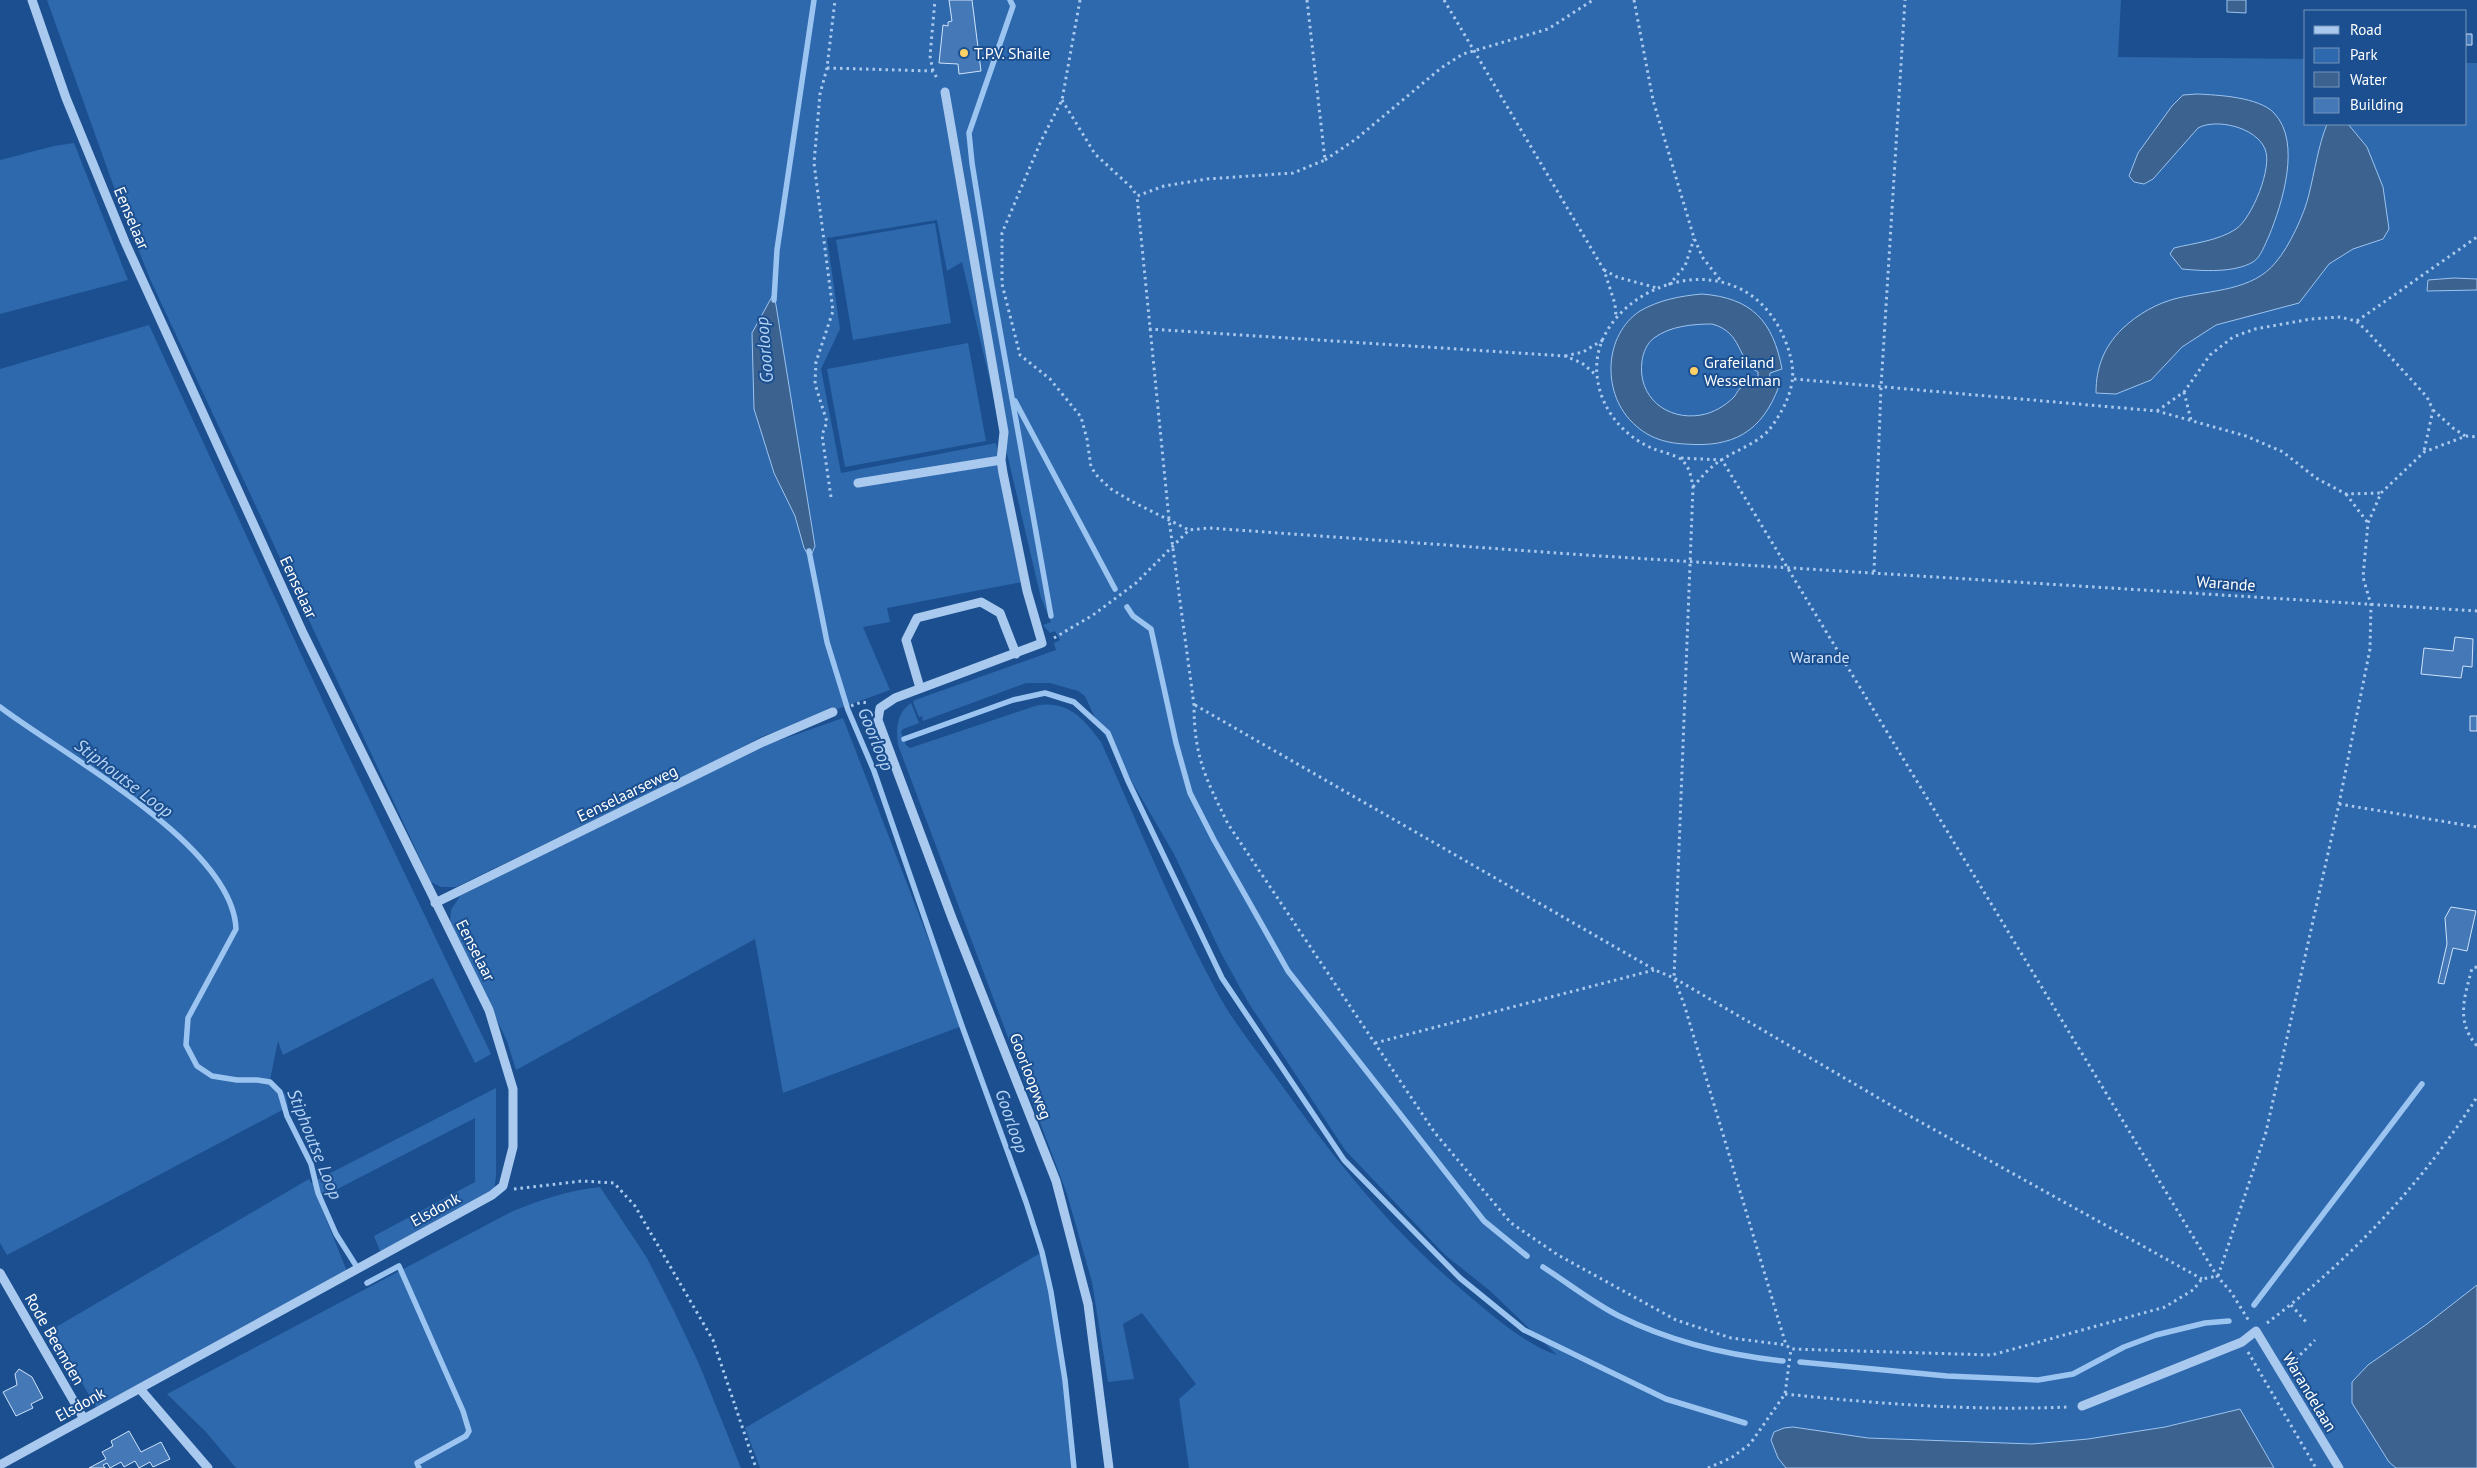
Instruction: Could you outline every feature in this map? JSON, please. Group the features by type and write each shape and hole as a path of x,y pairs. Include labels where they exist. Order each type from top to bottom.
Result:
{"street":[{"name":"Eenselaar","path":"32,0 66,98 125,242 303,633 489,1010 513,1089 513,1147 503,1186"},
{"path":"945,92 1004,432 1001,460 1027,591 1042,644 1016,654 920,688 906,640 917,618 981,602 1000,613 1016,654"},
{"path":"858,483 1001,460"},
{"name":"Goorloopweg","path":"920,688 895,698 880,708 878,720 952,918 1056,1181 1088,1304 1109,1468"},
{"name":"Eenselaarseweg","path":"435,903 719,766 763,742 833,712"},
{"name":"Elsdonk","path":"0,1465 492,1195 503,1186"},
{"name":"Rode Beemden","path":"0,1273 84,1419"},
{"path":"2082,1406 2242,1342 2256,1331"},
{"name":"Warandelaan","path":"2256,1331 2339,1468"},
{"path":"140,1388 208,1468"}],"path":[{"path":"831,496 822,435 827,422 815,384 816,362 833,311 814,162 820,94 827,68 835,0"},
{"path":"935,0 930,56 933,71 945,92"},
{"path":"1042,644 1093,616 1118,597 1154,568 1188,530 1170,519 1131,501 1111,489 1098,477 1091,467 1081,416 1050,378 1020,355 1002,284 1002,233 1041,141 1062,100 1080,0"},
{"path":"1307,0 1325,160"},
{"path":"1444,0 1476,51 1604,270 1615,304 1616,317"},
{"path":"1137,196 1164,186 1207,179 1292,173 1325,160 1389,113 1441,68 1463,54 1548,29 1593,0"},
{"path":"1634,0 1654,100 1694,238 1703,258 1721,282"},
{"path":"1874,572 1881,386 1905,0"},
{"path":"827,68 933,71"},
{"path":"1062,100 1095,154 1132,188 1137,196 1149,329 1170,519 1194,705 1194,734 1203,774 1228,824 1435,1133 1511,1223 1558,1255 1676,1320 1731,1338 1786,1345 1791,1349 1992,1355 2165,1307 2193,1290 2202,1279 2217,1276"},
{"path":"2356,321 2477,237"},
{"path":"1668,285 1684,266 1694,238"},
{"path":"1604,270 1617,277 1658,288"},
{"path":"1693,487 1702,476 1722,460 1768,431 1785,403 1794,379 1789,352 1778,325 1768,309 1742,290 1721,282 1705,279 1658,288 1633,301 1616,317 1603,340 1598,356 1597,375 1603,399 1618,425 1637,443 1680,458 1722,460"},
{"path":"2157,411 2184,392 2210,355 2233,337 2255,329 2311,319 2340,318 2356,321 2419,385 2433,410 2453,428 2466,436"},
{"path":"1149,329 1565,356 1583,352 1603,340"},
{"path":"1565,356 1582,363 1597,375"},
{"path":"1794,379 2157,411 2246,436 2283,452 2316,478 2346,494 2368,524"},
{"path":"2184,392 2191,420"},
{"path":"2424,452 2433,410"},
{"path":"2217,1276 2266,1132 2370,649 2371,605 2363,577 2368,524 2381,493 2424,452 2466,436 2477,437"},
{"path":"1680,458 1690,472 1693,487 1674,978 1684,1004 1786,1345"},
{"path":"1722,460 2217,1276 2231,1292 2256,1331 2320,1280 2390,1210 2457,1128 2477,1097"},
{"path":"2346,494 2381,493"},
{"name":"Warande","path":"1188,530 1209,528 1690,561 2477,611"},
{"path":"1194,705 1655,970 1674,978 1899,1110 2202,1279"},
{"path":"2338,804 2477,827"},
{"path":"2477,967 2472,968 2462,1008 2470,1038 2477,1046"},
{"path":"1375,1043 1655,970"},
{"path":"503,1186 519,1190 582,1181 614,1183 635,1206 713,1340 756,1468"},
{"path":"2291,1305 2307,1323"},
{"path":"2281,1373 2314,1340"},
{"path":"2242,1342 2316,1468"},
{"path":"1708,1468 1731,1458 1750,1444 1765,1419 1785,1394 1791,1349"},
{"path":"1785,1394 1917,1406 2005,1410 2082,1406"}],"green space":[{"name":"Warande","path":"47,0 2121,0 2118,57 2304,59 2304,125 2467,125 2467,63 2477,63 2477,1468 1189,1468 1179,1399 1196,1384 1142,1313 1123,1324 1134,1379 1108,1382 1092,1282 1067,1194 898,745 898,722 902,712 911,703 919,723 903,729 901,732 906,745 910,748 1035,706 1056,705 1065,708 1073,712 1088,725 1101,742 1172,901 1218,994 1241,1030 1323,1141 1388,1219 1436,1267 1519,1336 1557,1355 1489,1290 1445,1255 1345,1150 1248,1002 1222,955 1174,854 1096,720 1085,696 1078,691 1050,683 1026,683 923,721 922,716 919,717 913,702 915,700 1056,650 1054,643 1060,640 1055,631 1050,633 1043,625 1051,622 1041,598 962,262 947,271 937,220 827,238 840,329 821,369 841,473 996,443 1022,582 887,608 890,622 863,627 890,690 763,736 718,760 456,887 441,887 431,882 150,279 115,190","holes":["780,324 783,357 815,546 810,557 796,519 777,478 770,456"]},
{"path":"74,143 128,280 0,314 0,160 54,146"},
{"path":"935,223 951,323 853,340 836,240"},
{"path":"149,325 339,736 491,1054 475,1063 433,978 283,1055 278,1041 270,1080 286,1095 288,1107 7,1255 0,1243 0,369"},
{"path":"968,343 986,441 845,467 827,369"},
{"path":"843,718 962,1026 783,1093 755,939 516,1070 507,1041 450,923 451,910 460,896 766,745"},
{"path":"496,1088 496,1176 494,1191 382,1256 374,1236 475,1182 475,1118 318,1199 348,1274 96,1407 51,1330 309,1179 311,1183"},
{"path":"600,1187 647,1258 674,1311 699,1364 741,1468 236,1468 206,1432 167,1394 513,1211 555,1196 577,1190"},
{"path":"1042,1252 1057,1332 1074,1468 760,1468 745,1428"}],"water":[{"path":"2227,0 2246,0 2246,13 2227,12"},
{"path":"2197,94 2238,98 2259,103 2274,113 2282,125 2287,140 2287,173 2284,191 2269,236 2256,260 2245,266 2228,270 2182,269 2170,254 2174,248 2214,239 2229,233 2242,223 2260,192 2264,179 2267,157 2260,141 2245,130 2235,126 2225,124 2206,125 2198,128 2153,179 2144,184 2134,182 2129,176 2138,153 2172,106 2183,95"},
{"path":"2327,125 2349,125 2367,147 2383,187 2389,229 2383,239 2353,249 2329,264 2299,303 2216,325 2182,347 2151,380 2116,394 2096,393 2099,366 2106,350 2122,329 2135,319 2155,306 2170,300 2244,284 2267,272 2276,262 2296,230 2304,211"},
{"path":"2477,279 2477,290 2427,291 2428,280"},
{"path":"774,293 815,546 810,558 804,548 795,516 774,473 754,409 752,333"},
{"path":"1694,295 1719,296 1747,307 1757,315 1766,325 1773,338 1782,369 1770,373 1769,382 1779,386 1764,415 1754,426 1744,434 1731,440 1702,445 1663,441 1637,427 1622,409 1615,395 1611,364 1619,334 1628,321 1640,311 1670,299","holes":["1712,324 1722,328 1735,340 1746,361 1758,372 1758,381 1745,385 1727,403 1714,411 1701,415 1688,416 1677,414 1657,404 1644,385 1642,374 1643,358 1649,343 1660,334 1682,326"]},
{"path":"2477,1285 2477,1468 2396,1468 2389,1462 2352,1403 2352,1382 2368,1365 2427,1324"},
{"path":"2240,1409 2274,1468 1786,1468 1778,1458 1771,1440 1774,1432 1793,1427 1868,1438 2032,1444 2088,1439 2165,1427"}],"building":[{"path":"949,0 972,0 981,71 959,74 958,64 939,63 943,25 948,26 948,22 952,21"},
{"path":"2467,34 2472,34 2472,45 2467,45"},
{"path":"2455,637 2473,639 2472,667 2463,666 2461,678 2421,674 2424,648 2453,651"},
{"path":"2470,716 2477,716 2477,731 2470,731"},
{"path":"2451,907 2476,911 2467,951 2453,948 2444,984 2438,983 2447,944 2445,918"},
{"path":"19,1369 32,1377 43,1398 31,1404 33,1408 16,1416 3,1392 17,1385 15,1374"},
{"path":"129,1431 141,1452 161,1442 170,1459 153,1467 150,1462 139,1468 135,1461 124,1467 121,1462 110,1468 107,1463 103,1465 105,1468 89,1468 106,1459 102,1452 113,1446 111,1441"}],"waterway":[{"name":"Goorloop","path":"774,300 777,250 814,0"},
{"path":"1010,0 1013,6 969,133 990,275 1051,616"},
{"path":"1015,401 1115,589"},
{"name":"Goorloop","path":"809,551 827,642 848,710 874,771 1042,1252 1051,1292 1065,1380 1074,1468"},
{"path":"1127,607 1133,616 1151,629 1176,743 1190,793 1214,840 1288,971 1484,1221 1527,1256"},
{"path":"904,739 1013,700 1045,693 1074,702 1108,733 1128,781 1222,978 1344,1160 1460,1278 1524,1330 1666,1399 1745,1423"},
{"name":"Stiphoutse Loop","path":"0,707 102,776 177,834 207,866 228,897 236,929 188,1018 186,1045 197,1066 212,1076 270,1082 280,1092 287,1116 311,1164 318,1193 336,1234 355,1264"},
{"path":"2254,1305 2422,1084"},
{"path":"367,1283 399,1266 463,1411 469,1431 466,1436 417,1463 419,1468"},
{"path":"1543,1267 1609,1311 1659,1333 1720,1351 1783,1361"},
{"path":"1800,1362 1947,1376 2038,1380 2073,1374 2124,1347 2156,1335 2205,1323 2229,1321"}],"place":[{"name":"T.P.V. Shaile","path":"964,53"},
{"name":"Grafeiland Wesselman","path":"1694,371"}]}
